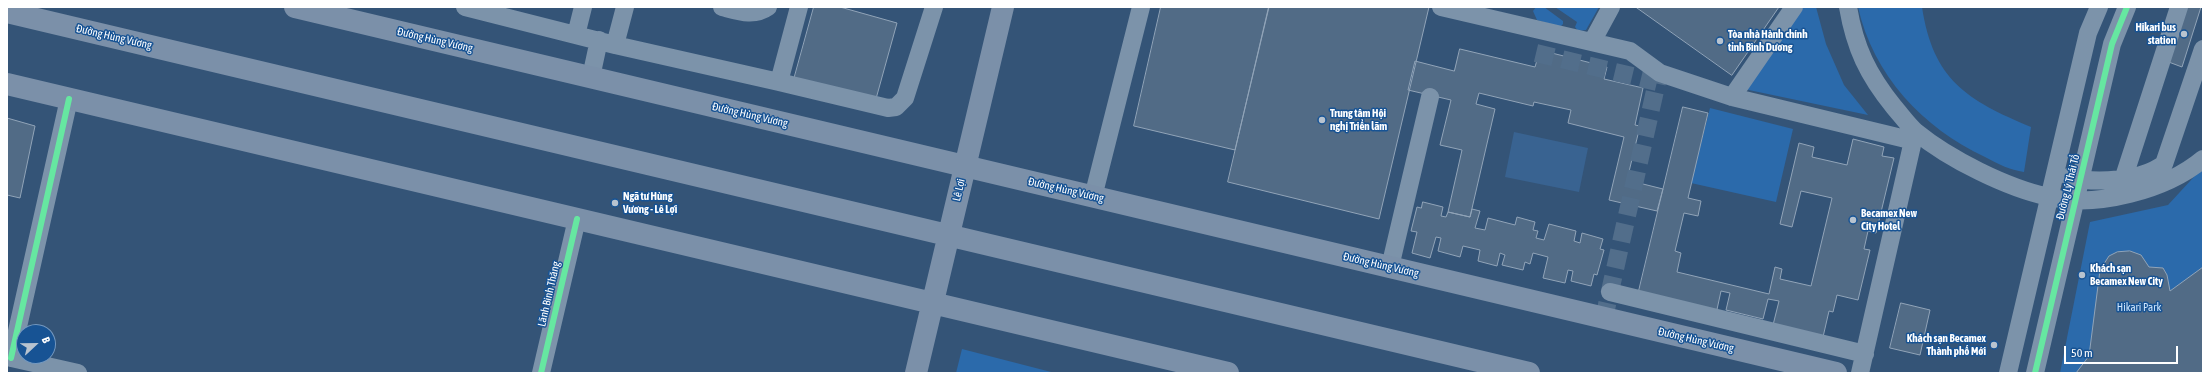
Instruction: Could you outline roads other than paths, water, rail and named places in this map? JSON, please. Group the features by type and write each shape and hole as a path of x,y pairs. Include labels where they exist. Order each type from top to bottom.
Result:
{"main road":[{"name":"Đường Hùng Vương","path":"296,7 1836,373"},
{"name":"Lê Lợi","path":"916,373 1003,7"},
{"name":"Đường Hùng Vương","path":"7,12 1529,373"},
{"path":"7,84 1214,371"}],"street":[{"path":"464,7 607,43 888,108 896,107 905,98 934,7"},
{"path":"576,35 583,7"},
{"path":"591,77 625,7"},
{"path":"722,7 748,13 758,13 768,7"},
{"path":"779,82 799,7"},
{"path":"1093,196 1141,7"},
{"path":"1441,7 1630,51 1660,73 1732,97 1914,136 1979,172 2049,197 2075,200 2118,197 2153,187 2189,170 2203,159"},
{"path":"1592,42 1611,7"},
{"path":"1732,97 1794,7"},
{"path":"1848,7 1852,32 1863,61 1879,88 1914,136 1860,373"},
{"name":"Đường Lý Thái Tổ","path":"2008,373 2088,33 2099,7"},
{"name":"Đường Lý Thái Tổ","path":"2035,373 2112,44 2127,7"},
{"path":"2118,197 2179,7"},
{"path":"2054,173 2080,180 2096,181 2123,178 2153,170 2164,164 2203,49"},
{"path":"1390,267 1430,96"},
{"path":"69,98 9,357 78,373"},
{"name":"Lãnh Binh Thăng","path":"541,373 577,219"},
{"path":"1610,292 1865,354"},
{"path":"1740,350 1748,326"}],"tunnel":[{"path":"1536,53 1657,82 1604,318"}],"place":[{"name":"Hikari bus station","path":"2184,34"},
{"name":"Tòa nhà Hành chính tỉnh Bình Dương","path":"1720,41"},
{"name":"Trung tâm Hội nghị Triển lãm","path":"1322,120"},
{"name":"Ngã tư Hùng Vương - Lê Lợi","path":"615,203"},
{"name":"Becamex New City Hotel","path":"1853,220"},
{"name":"Khách sạn Becamex New City","path":"2082,275"},
{"name":"Khách sạn Becamex Thành phố Mới","path":"1994,345"}],"park label":[{"name":"Hikari Park","path":"2139,308"}]}
